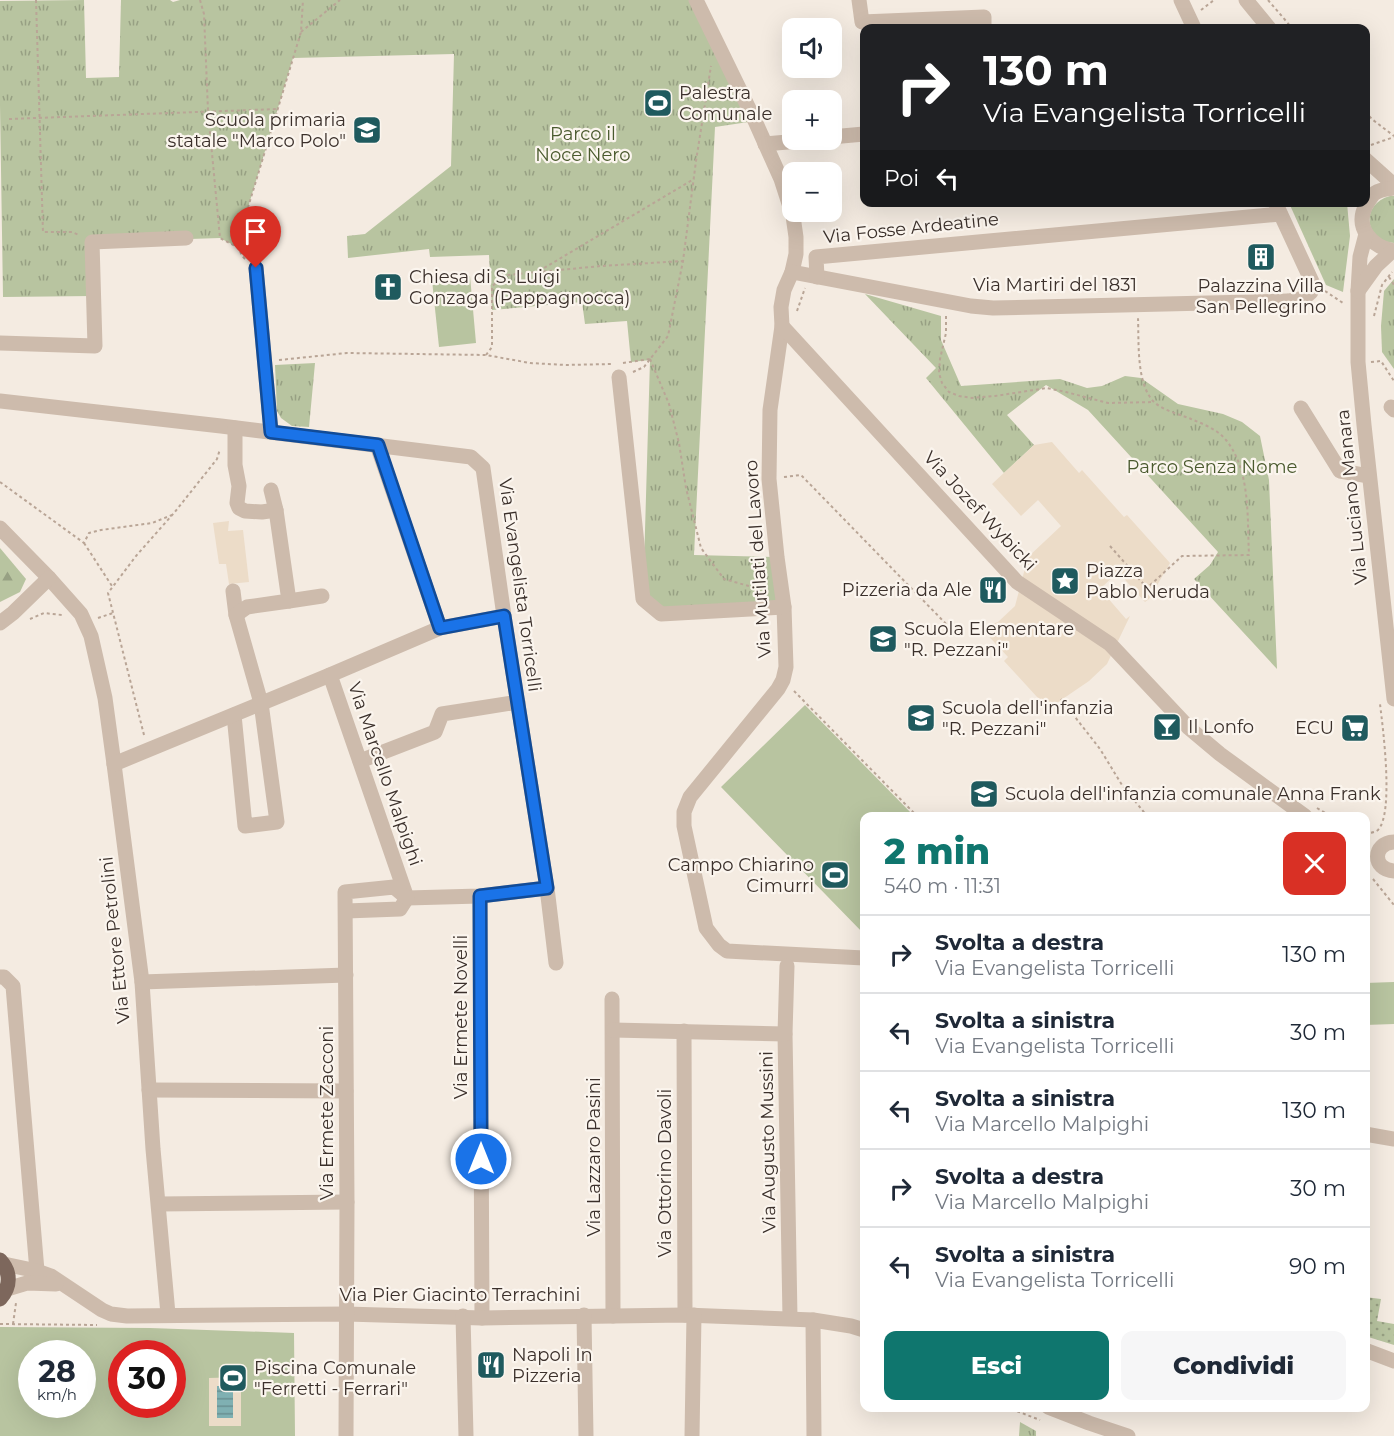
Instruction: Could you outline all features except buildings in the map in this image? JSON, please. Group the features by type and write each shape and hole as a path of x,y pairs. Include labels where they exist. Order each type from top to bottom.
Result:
{"main road":[{"path":"2,1262 9,1277 3,1294"}],"street":[{"name":"Via Mutilati del Lavoro","path":"696,0 781,179 793,216 796,254 781,307 782,326 770,410 769,479 784,607 786,667 778,689 690,797 684,812 684,826 706,928 719,945 727,951 860,958"},
{"path":"859,0 862,22 984,16 984,24"},
{"path":"1181,0 1192,24"},
{"path":"1246,0 1266,24"},
{"path":"842,136 860,134"},
{"path":"765,144 782,142"},
{"path":"1370,164 1394,187"},
{"path":"1370,195 1394,187"},
{"name":"Via Luciano Manara","path":"1364,207 1362,220 1366,234 1360,257 1358,362 1394,699"},
{"path":"1278,208 1313,284"},
{"name":"Via Fosse Ardeatine","path":"812,276 816,257 1278,208"},
{"path":"1366,234 1379,247 1393,251"},
{"path":"0,343 95,346 92,242 186,238"},
{"path":"1358,291 1376,266 1393,251"},
{"path":"252,265 265,362 271,432"},
{"name":"Via Martiri del 1831","path":"792,272 971,306 993,308 1288,301 1307,295 1311,292 1313,284"},
{"name":"Via Jozef Wybicki","path":"782,326 1017,582 1110,644 1189,728 1220,754 1308,810"},
{"path":"619,377 643,599 661,615 784,607"},
{"name":"Via Evangelista Torricelli","path":"0,400 471,457 483,468 547,888 556,963"},
{"path":"1302,408 1340,471 1369,476"},
{"path":"228,427 239,486 237,503 239,508 245,511 262,512 276,510"},
{"path":"378,445 440,628"},
{"path":"271,490 289,601"},
{"name":"Via Ettore Petrolini","path":"0,528 81,614 91,636 105,698 142,982 168,1314"},
{"path":"0,622 13,613 49,578"},
{"path":"233,591 236,615 261,703 277,822 246,826 234,715"},
{"path":"236,615 247,607 322,596"},
{"path":"0,610 22,604"},
{"name":"Via Marcello Malpighi","path":"407,898 330,675 440,628 504,616"},
{"path":"114,764 330,675"},
{"path":"360,761 435,732 441,714 518,702"},
{"path":"1394,842 1372,848 1380,865 1394,871"},
{"path":"407,898 400,909 346,911 345,892 394,887 407,898 480,896 547,888"},
{"name":"Via Ermete Novelli","path":"480,896 482,1318"},
{"name":"Via Ermete Zacconi","path":"346,911 346,1436"},
{"name":"Via Augusto Mussini","path":"787,966 785,1034 790,1318"},
{"path":"142,982 346,975"},
{"path":"0,977 4,977 13,986 37,1271"},
{"name":"Via Lazzaro Pasini","path":"612,999 614,1316"},
{"path":"613,1029 785,1034"},
{"name":"Via Ottorino Davoli","path":"684,1031 692,1436"},
{"path":"149,1090 346,1091"},
{"path":"1370,1135 1394,1139"},
{"path":"159,1204 347,1202"},
{"name":"Via Pier Giacinto Terrachini","path":"2,1262 51,1276 102,1310 127,1316 346,1314 482,1318 689,1315 790,1318 860,1329"},
{"path":"3,1294 27,1283 62,1284"},
{"path":"463,1316 466,1436"},
{"path":"584,1316 586,1436"},
{"path":"813,1320 814,1436"},
{"path":"1370,1352 1394,1361"},
{"path":"1061,1412 1128,1436"}],"path":[{"path":"36,0 43,232 72,232 92,242"},
{"path":"200,0 204,14 208,111 220,238 239,248"},
{"path":"252,265 242,256 239,248 240,234 301,32 303,0"},
{"path":"301,32 340,0"},
{"path":"1269,0 1289,24"},
{"path":"619,377 644,367 668,336 683,261 711,67"},
{"path":"9,119 278,109"},
{"path":"1370,117 1394,137"},
{"path":"1370,146 1394,137"},
{"path":"537,273 694,180"},
{"path":"486,355 492,347 492,286 507,275 683,261"},
{"path":"796,314 806,285 812,276"},
{"path":"1389,276 1394,285"},
{"path":"1313,284 1348,306"},
{"path":"944,300 946,333 939,373 942,383 950,392 972,398 1047,388 1108,403 1154,402"},
{"path":"1110,546 1148,588 1182,556 1250,555 1245,487 1237,459 1226,440 1211,428 1166,410 1154,402 1145,390 1141,378 1137,304"},
{"path":"265,362 347,353 486,355 530,363 566,365 608,364 650,359"},
{"path":"650,359 669,404 701,548 724,579 763,590 784,607"},
{"path":"148,750 108,593 217,459 228,427"},
{"path":"769,479 801,476 951,629"},
{"path":"0,482 84,543 113,587"},
{"path":"84,543 89,533 152,523 174,513"},
{"path":"24,621 44,613 62,615 79,626 113,613"},
{"path":"783,680 913,812"},
{"path":"1060,699 1101,749 1122,785 1144,812"},
{"path":"1370,876 1394,905"}],"green space":[{"name":"Parco il Noce Nero","path":"84,0 86,78 119,77 121,0 170,0 173,2 180,0 696,0 755,121 715,127 694,555 777,557 784,607 661,614 643,599 650,360 631,362 627,321 585,324 582,302 492,310 489,255 430,257 429,249 348,258 347,236 365,234 451,166 454,54 293,58 240,234 239,248 220,238 100,242 93,296 3,297 0,1"},
{"path":"1394,196 1394,243 1376,236 1370,222 1370,214 1374,206 1380,200"},
{"path":"1291,207 1347,207 1350,236 1343,292 1326,285"},
{"path":"470,276 476,343 439,347 432,280"},
{"path":"1394,279 1394,369 1382,352 1381,326 1384,291"},
{"name":"Parco Senza Nome","path":"865,294 941,316 941,340 961,386 1060,379 1087,388 1102,386 1125,376 1141,378 1178,404 1223,414 1242,422 1260,436 1269,480 1277,669 1194,579 1210,565 1218,552 1088,410 1046,385 1007,415 1034,445 1004,473 926,378 936,368"},
{"path":"315,363 309,427 292,426 281,418 277,411 275,365"},
{"path":"0,548 26,579 20,592 0,602"},
{"name":"Campo Chiarino Cimurri","path":"805,705 910,812 860,812 860,930 721,787"},
{"path":"1394,982 1394,1024 1370,1025 1370,983"},
{"path":"1370,1298 1381,1299 1377,1321 1394,1324 1394,1345 1370,1338"},
{"name":"Piscina Comunale \"Ferretti - Ferrari\"","path":"0,1327 150,1328 294,1333 295,1436 0,1436"},
{"path":"1020,1422 1036,1431 1036,1436 1019,1436"}],"shaded area":[{"name":"Piazza Pablo Neruda","path":"1052,442 1079,473 1082,470 1124,517 1127,515 1170,563 1145,602 1118,572 1100,589 1126,619 1130,616 1107,664 1089,681 1048,709 1004,661 1008,657 981,628 998,622 1015,606 1028,557 1061,526 1038,500 1021,516 992,484 1034,445"},
{"path":"229,521 228,531 243,530 249,582 229,584 226,564 219,564 213,523"},
{"path":"241,1377 241,1426 209,1426 209,1378"}],"water":[{"path":"217,1386 233,1386 233,1418 217,1418"}],"place":[{"name":"Palestra Comunale","path":"658,103"},
{"name":"Scuola primaria statale \"Marco Polo\"","path":"367,130"},
{"name":"Palazzina Villa San Pellegrino","path":"1261,257"},
{"name":"Chiesa di S. Luigi Gonzaga (Pappagnocca)","path":"388,287"},
{"name":"Piazza Pablo Neruda","path":"1065,581"},
{"name":"Pizzeria da Ale","path":"993,590"},
{"name":"Scuola Elementare \"R. Pezzani\"","path":"883,639"},
{"name":"Scuola dell'infanzia \"R. Pezzani\"","path":"921,718"},
{"name":"Il Lonfo","path":"1167,727"},
{"name":"ECU","path":"1355,728"},
{"name":"Scuola dell'infanzia comunale Anna Frank","path":"984,794"},
{"name":"Campo Chiarino Cimurri","path":"835,875"},
{"name":"Napoli In Pizzeria","path":"491,1365"},
{"name":"Piscina Comunale \"Ferretti - Ferrari\"","path":"233,1378"}],"route":[{"path":"256,268 271,432 378,445 440,628 504,616 547,888 480,896 481,1159"}]}
